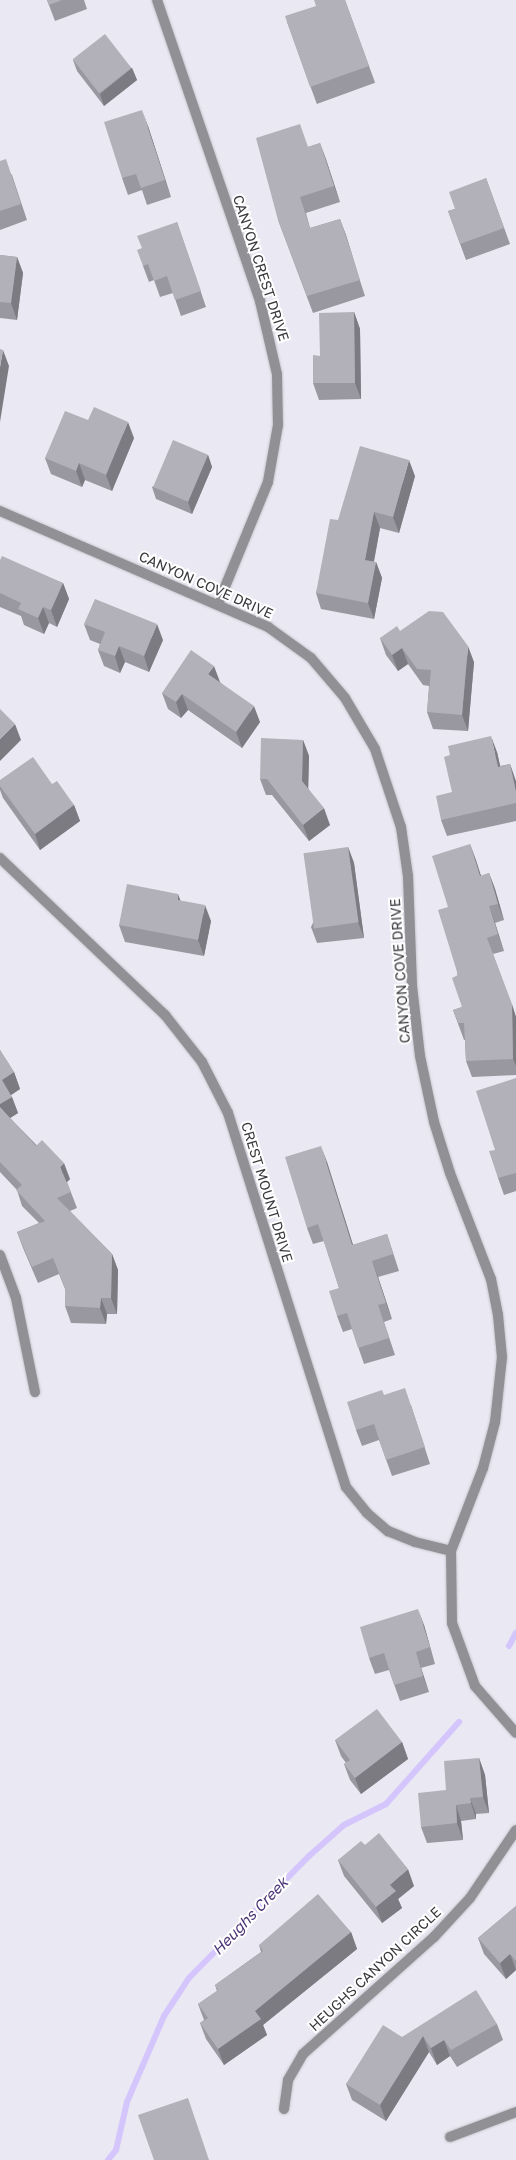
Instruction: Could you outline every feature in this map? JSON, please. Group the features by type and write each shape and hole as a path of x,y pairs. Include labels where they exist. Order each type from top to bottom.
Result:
{"street":[{"name":"CANYON CREST DRIVE","path":"157,0 260,301 277,374 278,425 268,482 218,604"},
{"name":"CANYON COVE DRIVE","path":"0,511 268,627 311,658 346,698 375,748 401,827 408,876 412,986 420,1056 434,1122 450,1173 491,1279 502,1357 495,1422 485,1459 451,1551 452,1623 475,1686 516,1732"},
{"name":"CREST MOUNT DRIVE","path":"0,858 165,1015 202,1062 228,1113 346,1487 367,1513 388,1531 415,1542 451,1551"},
{"path":"0,1255 16,1298 35,1392"},
{"name":"HEUGHS CANYON CIRCLE","path":"284,2109 288,2080 303,2054 434,1937 470,1898 516,1830"},
{"path":"450,2137 516,2112"}],"building":[{"path":"47,0 62,0 49,5"},
{"path":"314,0 345,0 369,66 310,87 285,16 316,6"},
{"path":"105,34 131,68 99,93 73,59"},
{"path":"142,110 165,180 141,188 136,174 122,178 104,122"},
{"path":"300,124 308,147 320,143 334,186 300,197 310,228 340,219 360,280 307,296 278,220 256,138"},
{"path":"6,159 21,204 0,211 0,161"},
{"path":"486,178 504,228 460,244 448,211 455,209 449,192"},
{"path":"177,222 201,291 175,300 167,276 154,281 148,264 143,266 137,250 142,248 137,236"},
{"path":"0,255 17,257 11,303 0,302"},
{"path":"354,312 355,383 313,383 313,355 320,356 319,313"},
{"path":"0,349 3,350 0,367"},
{"path":"94,407 128,422 106,475 79,463 76,471 45,458 65,411 88,420"},
{"path":"173,440 208,455 188,502 153,487"},
{"path":"360,446 409,460 393,517 374,512 365,560 376,562 368,603 316,593 330,519 338,520"},
{"path":"2,556 63,583 51,610 43,607 38,618 18,609 21,603 0,593 0,560"},
{"path":"95,599 157,624 144,656 119,646 115,656 98,650 105,632 84,624"},
{"path":"429,611 443,612 468,646 462,715 427,712 431,670 417,669 402,648 392,655 380,638 397,626 400,631"},
{"path":"191,650 214,666 208,674 254,706 236,732 182,694 176,702 162,693"},
{"path":"0,709 15,724 0,739"},
{"path":"491,736 498,767 510,764 516,792 516,803 441,820 436,796 452,792 444,757 450,755 448,746"},
{"path":"261,738 303,740 302,781 324,808 303,825 267,779 260,779"},
{"path":"33,757 52,784 57,781 74,805 35,834 0,786 0,780"},
{"path":"470,844 480,876 489,873 498,904 489,906 498,934 487,938 512,1004 513,1059 466,1061 464,1023 458,1023 453,1010 462,1007 452,978 458,975 438,910 448,907 432,856"},
{"path":"348,847 359,922 314,929 303,853"},
{"path":"127,884 178,894 178,900 205,905 198,940 119,925"},
{"path":"0,1050 14,1072 2,1080 12,1097 0,1104"},
{"path":"516,1078 516,1173 498,1178 489,1151 495,1150 476,1091"},
{"path":"0,1107 36,1146 42,1140 64,1163 60,1167 71,1192 57,1198 112,1254 111,1298 101,1298 100,1308 65,1306 65,1288 53,1258 32,1267 17,1232 45,1221 16,1190 22,1185 0,1162"},
{"path":"321,1146 352,1245 387,1234 393,1254 372,1261 386,1303 378,1305 389,1338 358,1348 347,1313 337,1316 329,1291 339,1288 318,1224 307,1228 285,1157"},
{"path":"405,1388 425,1447 386,1460 374,1424 356,1430 347,1402 382,1390 384,1395"},
{"path":"418,1609 430,1647 416,1652 423,1676 394,1685 384,1653 369,1658 360,1627"},
{"path":"377,1709 402,1742 355,1778 344,1764 350,1760 335,1740"},
{"path":"479,1758 483,1797 470,1798 471,1803 456,1805 457,1823 421,1827 418,1793 446,1790 444,1761"},
{"path":"379,1833 408,1869 390,1885 396,1891 376,1907 338,1860 361,1841 365,1845"},
{"path":"318,1894 351,1932 255,2011 261,2019 218,2049 200,2023 208,2018 198,2004 218,1990 215,1985 263,1951 259,1945"},
{"path":"516,1906 516,1961 510,1954 500,1963 478,1938"},
{"path":"476,1990 497,2024 451,2050 444,2040 431,2048 423,2036 380,2105 346,2084 383,2025 402,2037"},
{"path":"188,2098 209,2160 154,2160 138,2115"}],"waterway":[{"name":"Heughs Creek","path":"509,1646 516,1633"},
{"name":"Heughs Creek","path":"108,2160 116,2150 127,2102 164,2016 189,1978 309,1856 344,1825 386,1804 459,1722"}]}
